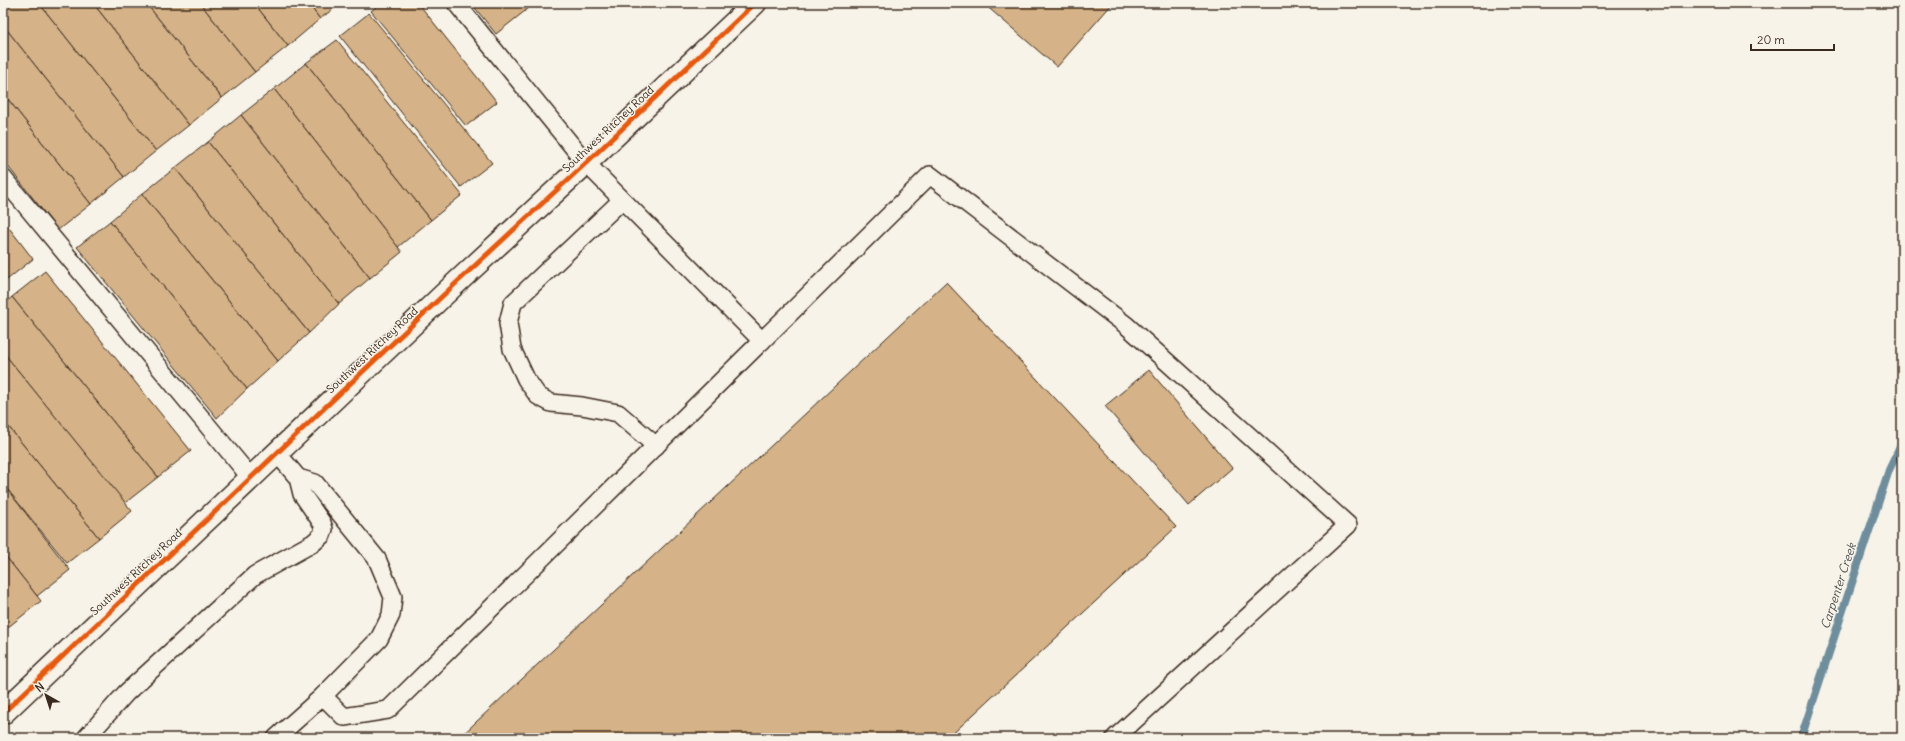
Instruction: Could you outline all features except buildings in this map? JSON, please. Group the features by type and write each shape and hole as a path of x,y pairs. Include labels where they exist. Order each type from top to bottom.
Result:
{"street":[{"name":"Southwest Ritchey Road","path":"3,713 756,3"}],"lane":[{"path":"456,3 586,164 762,341"},
{"path":"323,696 344,717 388,710 930,175 1126,325 1348,525 1115,738"},
{"path":"3,178 251,478"},
{"path":"622,200 513,303 508,323 512,350 526,378 538,396 551,403 582,406 618,413 656,446"},
{"path":"86,738 126,693 254,575 296,554 322,535 324,529 322,523 302,494 298,478 277,453"},
{"path":"276,738 323,696 379,639 391,615 393,597 377,559 315,483 298,478"}],"waterway":[{"name":"Carpenter Creek","path":"1801,738 1889,470 1902,443"}],"cycle path":[{"path":"3,713 454,285 586,163 755,3"}]}
